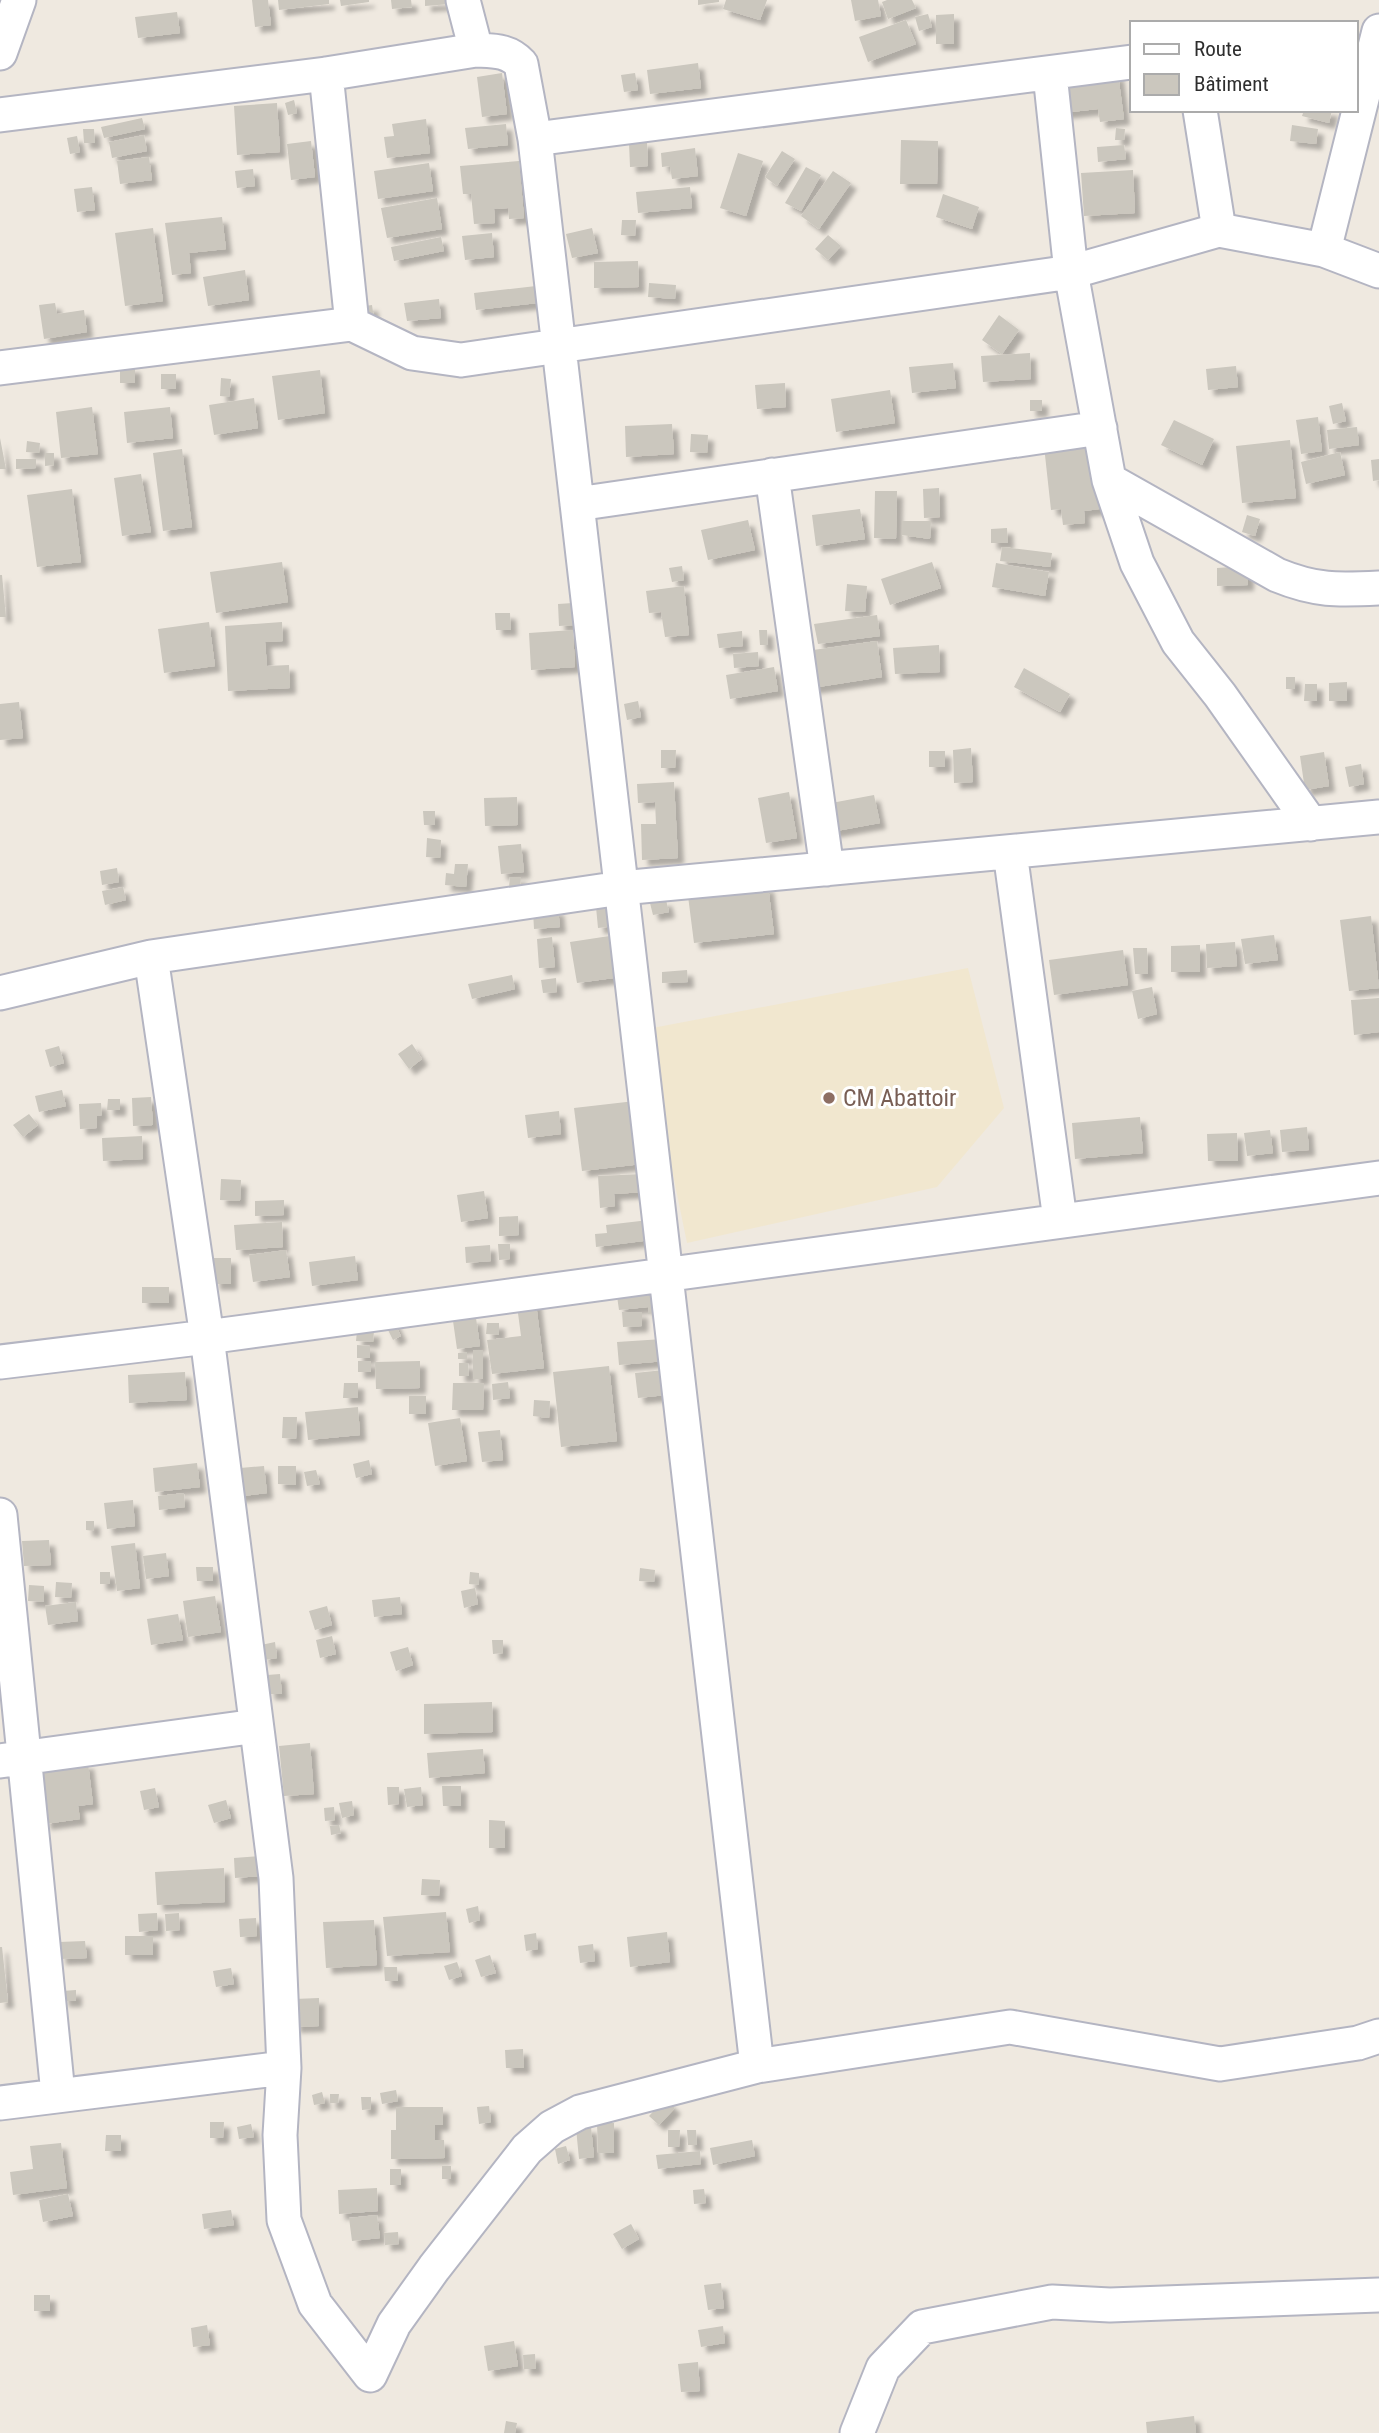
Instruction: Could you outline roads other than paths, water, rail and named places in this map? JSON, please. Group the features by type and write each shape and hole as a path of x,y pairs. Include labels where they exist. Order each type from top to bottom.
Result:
{"street":[{"path":"0,53 19,0"},
{"path":"463,0 476,50"},
{"path":"1358,97 1371,38"},
{"path":"0,116 327,74 476,50 513,55 521,64 535,139 757,2066"},
{"path":"535,139 1130,62"},
{"path":"327,74 352,324"},
{"path":"1050,74 1071,272 1109,480 1137,563 1178,642 1220,695 1311,824"},
{"path":"1200,112 1219,230"},
{"path":"1324,250 1355,112"},
{"path":"0,368 352,324 412,353 461,360 1071,272 1219,230 1324,250 1379,271"},
{"path":"576,504 1100,428"},
{"path":"772,475 827,869"},
{"path":"1109,480 1276,575 1302,585 1333,591 1379,588"},
{"path":"0,993 150,957 621,888 1379,817"},
{"path":"1010,852 1060,1220"},
{"path":"150,957 207,1337 276,1878 284,2068 280,2135 284,2220 315,2304 370,2375 394,2324 433,2268 527,2149 552,2127 580,2112 757,2066 1010,2027 1220,2064 1358,2043 1379,2036"},
{"path":"0,1362 207,1337 1379,1178"},
{"path":"0,1515 12,1759 58,2094"},
{"path":"12,1759 256,1726"},
{"path":"0,2103 284,2068"},
{"path":"857,2433 883,2368 922,2327 1052,2302 1110,2305 1379,2295"}],"place":[{"name":"CM Abattoir","path":"829,1098"}]}
